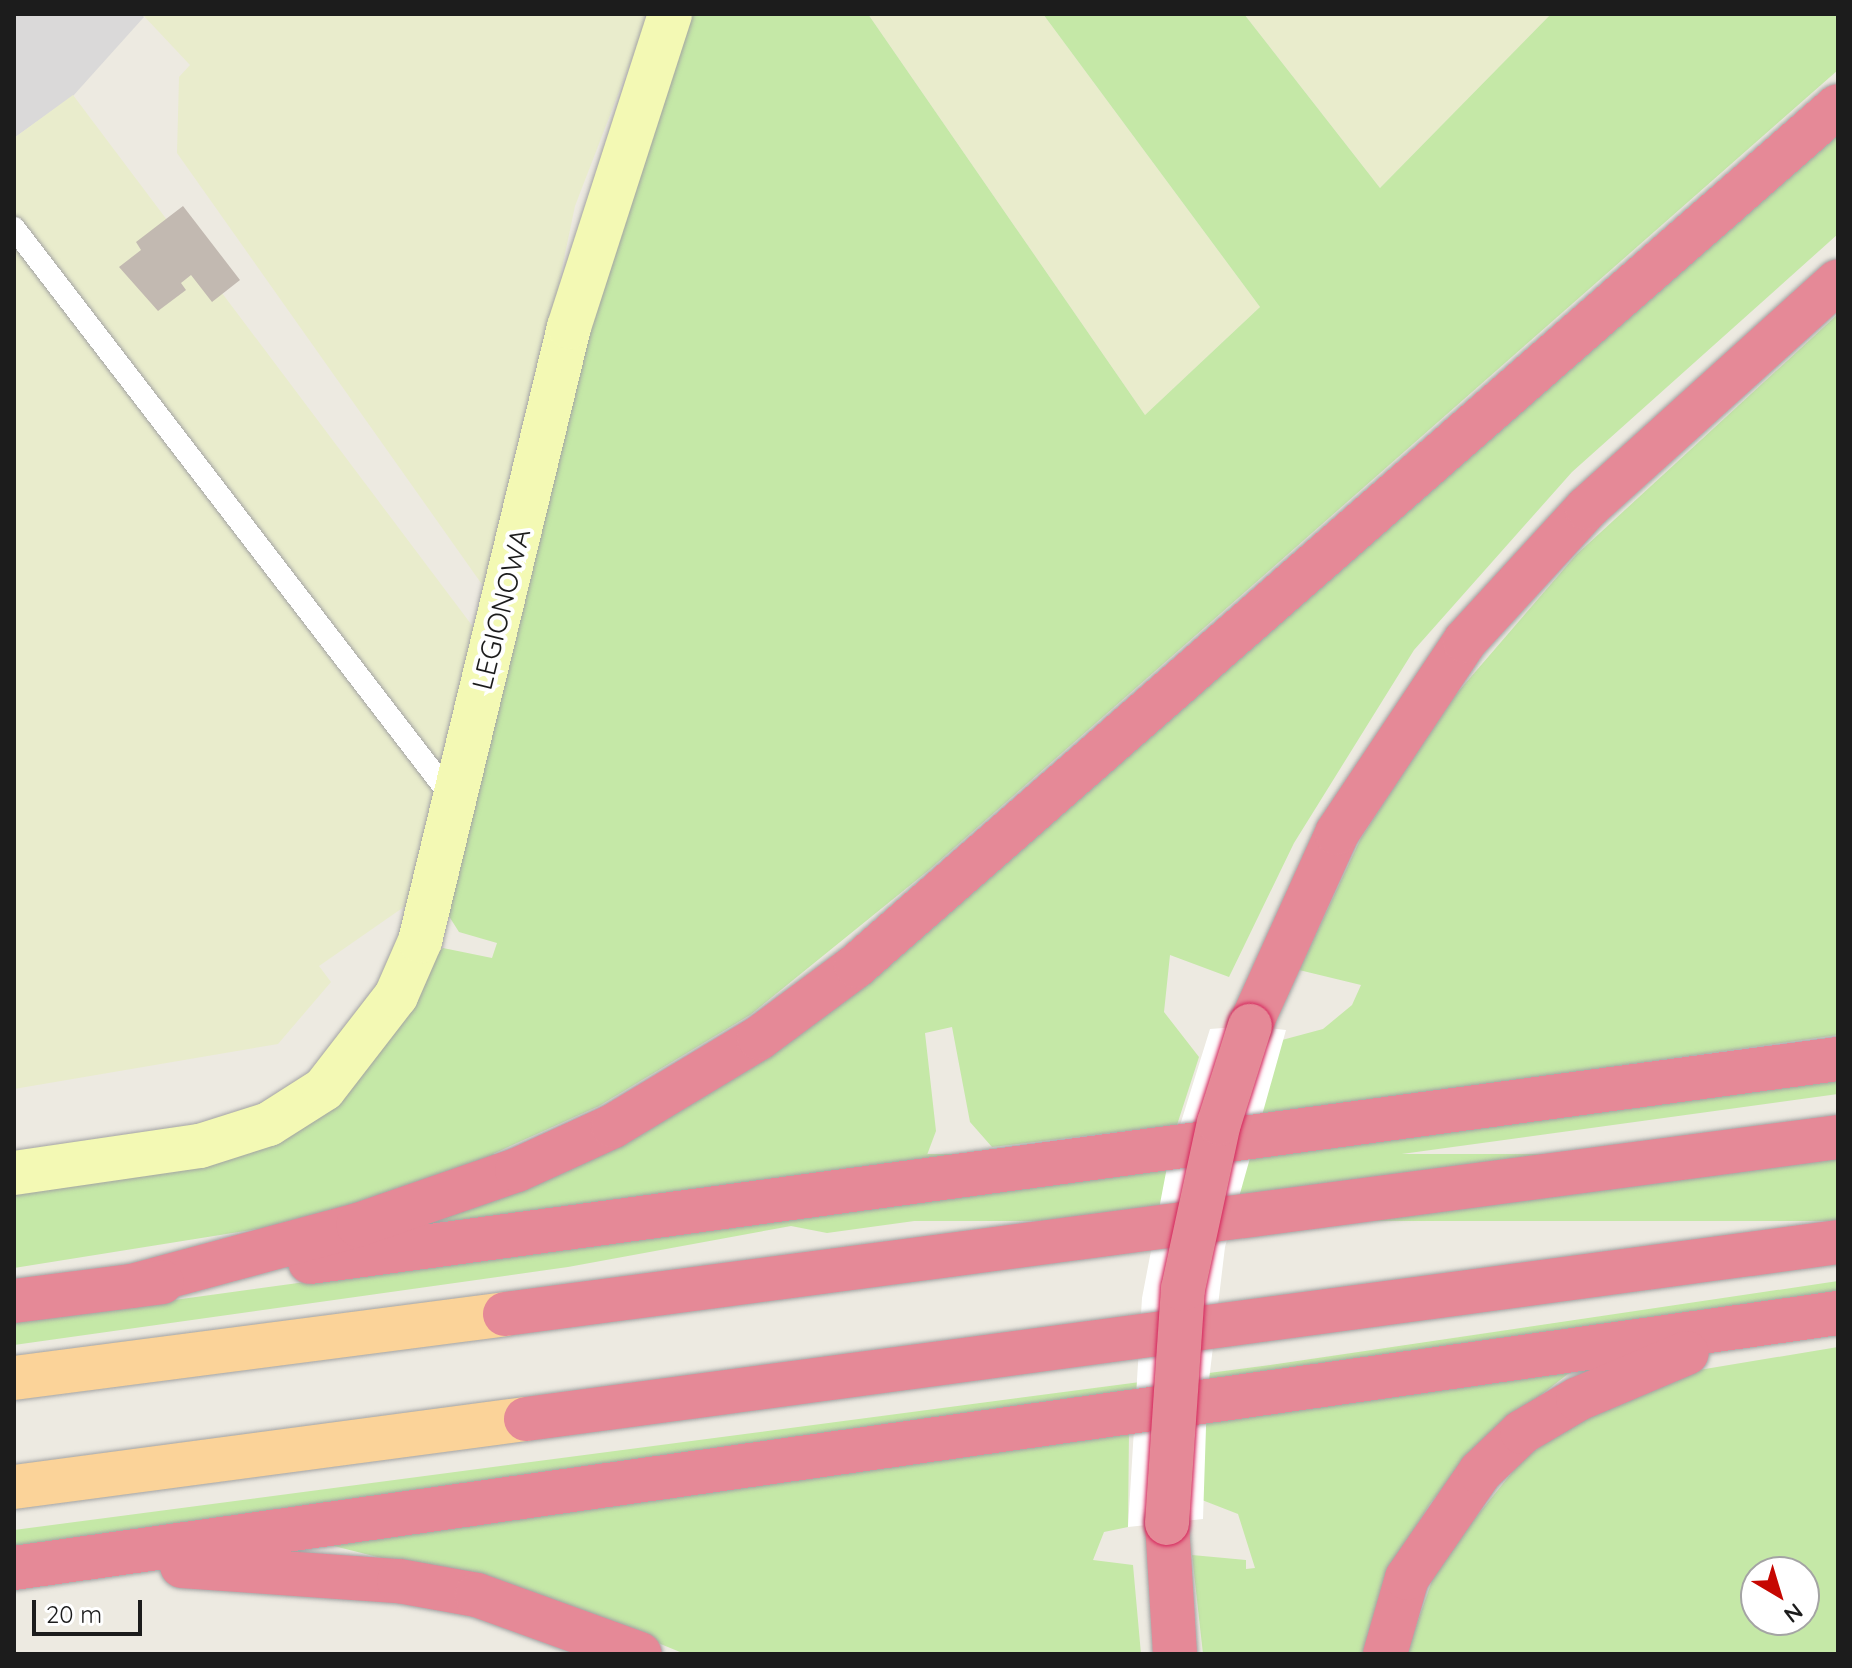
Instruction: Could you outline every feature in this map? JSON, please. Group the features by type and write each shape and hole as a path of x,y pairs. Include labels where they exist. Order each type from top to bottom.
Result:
{"highway":[{"path":"132,1286 358,1225 517,1170 613,1126 759,1038 856,966 1838,106"},
{"path":"1175,1654 1167,1523 1183,1289 1219,1123 1250,1026 1337,833 1465,641 1587,508 1838,281"},
{"path":"14,1301 1838,1059"},
{"path":"505,1314 1838,1137"},
{"path":"526,1419 1838,1242"},
{"path":"25,1567 1836,1313"},
{"path":"1385,1654 1407,1578 1439,1521 1522,1432 1639,1369 1836,1313"},
{"path":"25,1567 228,1567 399,1581 477,1595 640,1654"}],"main road":[{"path":"14,1378 505,1314"},
{"path":"14,1487 526,1419"}],"street":[{"name":"LEGIONOWA","path":"14,1173 237,1136 324,1089 373,1035 420,941 569,327 670,14"}],"lane":[{"path":"14,228 454,801"}],"shaded area":[{"path":"14,14 141,14 144,17 73,96 14,138"}],"green space":[{"path":"142,14 649,14 575,206 493,600 177,153 179,77 190,65"},
{"path":"689,14 868,14 1145,415 1260,307 1043,14 1244,14 1380,188 1551,14 1838,14 1838,70 929,870 750,1015 599,1106 413,1190 277,1226 14,1268 14,1185 232,1155 443,948 492,958 497,943 459,932 445,910 589,314"},
{"path":"868,14 1043,14 1260,307 1145,415"},
{"path":"1244,14 1551,14 1380,188"},
{"path":"73,95 492,652 434,886 319,966 331,982 278,1044 14,1089 14,138"},
{"path":"1838,124 1838,234 1572,472 1414,650 1294,843 1229,977 1170,955 1164,1012 1199,1057 1177,1125 992,1147 970,1122 952,1027 925,1033 936,1131 927,1155 420,1225 645,1122"},
{"path":"1838,314 1838,1035 1257,1117 1282,1040 1323,1029 1352,1005 1361,985 1299,970 1361,838 1445,707 1576,555"},
{"path":"1838,1072 1838,1094 827,1233 791,1226 568,1267 14,1345 14,1322"},
{"path":"14,1154 1838,1154 1838,1221 14,1221"},
{"path":"1838,1281 1838,1302 14,1550 14,1530 1277,1364"},
{"path":"1838,1347 1838,1654 1406,1654 1438,1564 1523,1459 1588,1413 1699,1370"},
{"path":"1573,1370 1477,1445 1430,1504 1405,1544 1365,1654 1203,1654 1192,1555 1246,1560 1246,1569 1255,1568 1238,1514 1202,1500 1205,1421"},
{"path":"1129,1430 1128,1527 1104,1532 1093,1560 1133,1565 1141,1654 685,1654 560,1603 326,1544"}],"pier":[{"path":"1250,1026 1286,1030 1225,1247 1207,1397 1203,1519 1128,1527 1142,1298 1167,1167 1210,1029"}],"building":[{"path":"183,206 240,280 212,302 191,275 181,283 186,290 158,311 119,267 141,250 136,242"}]}
